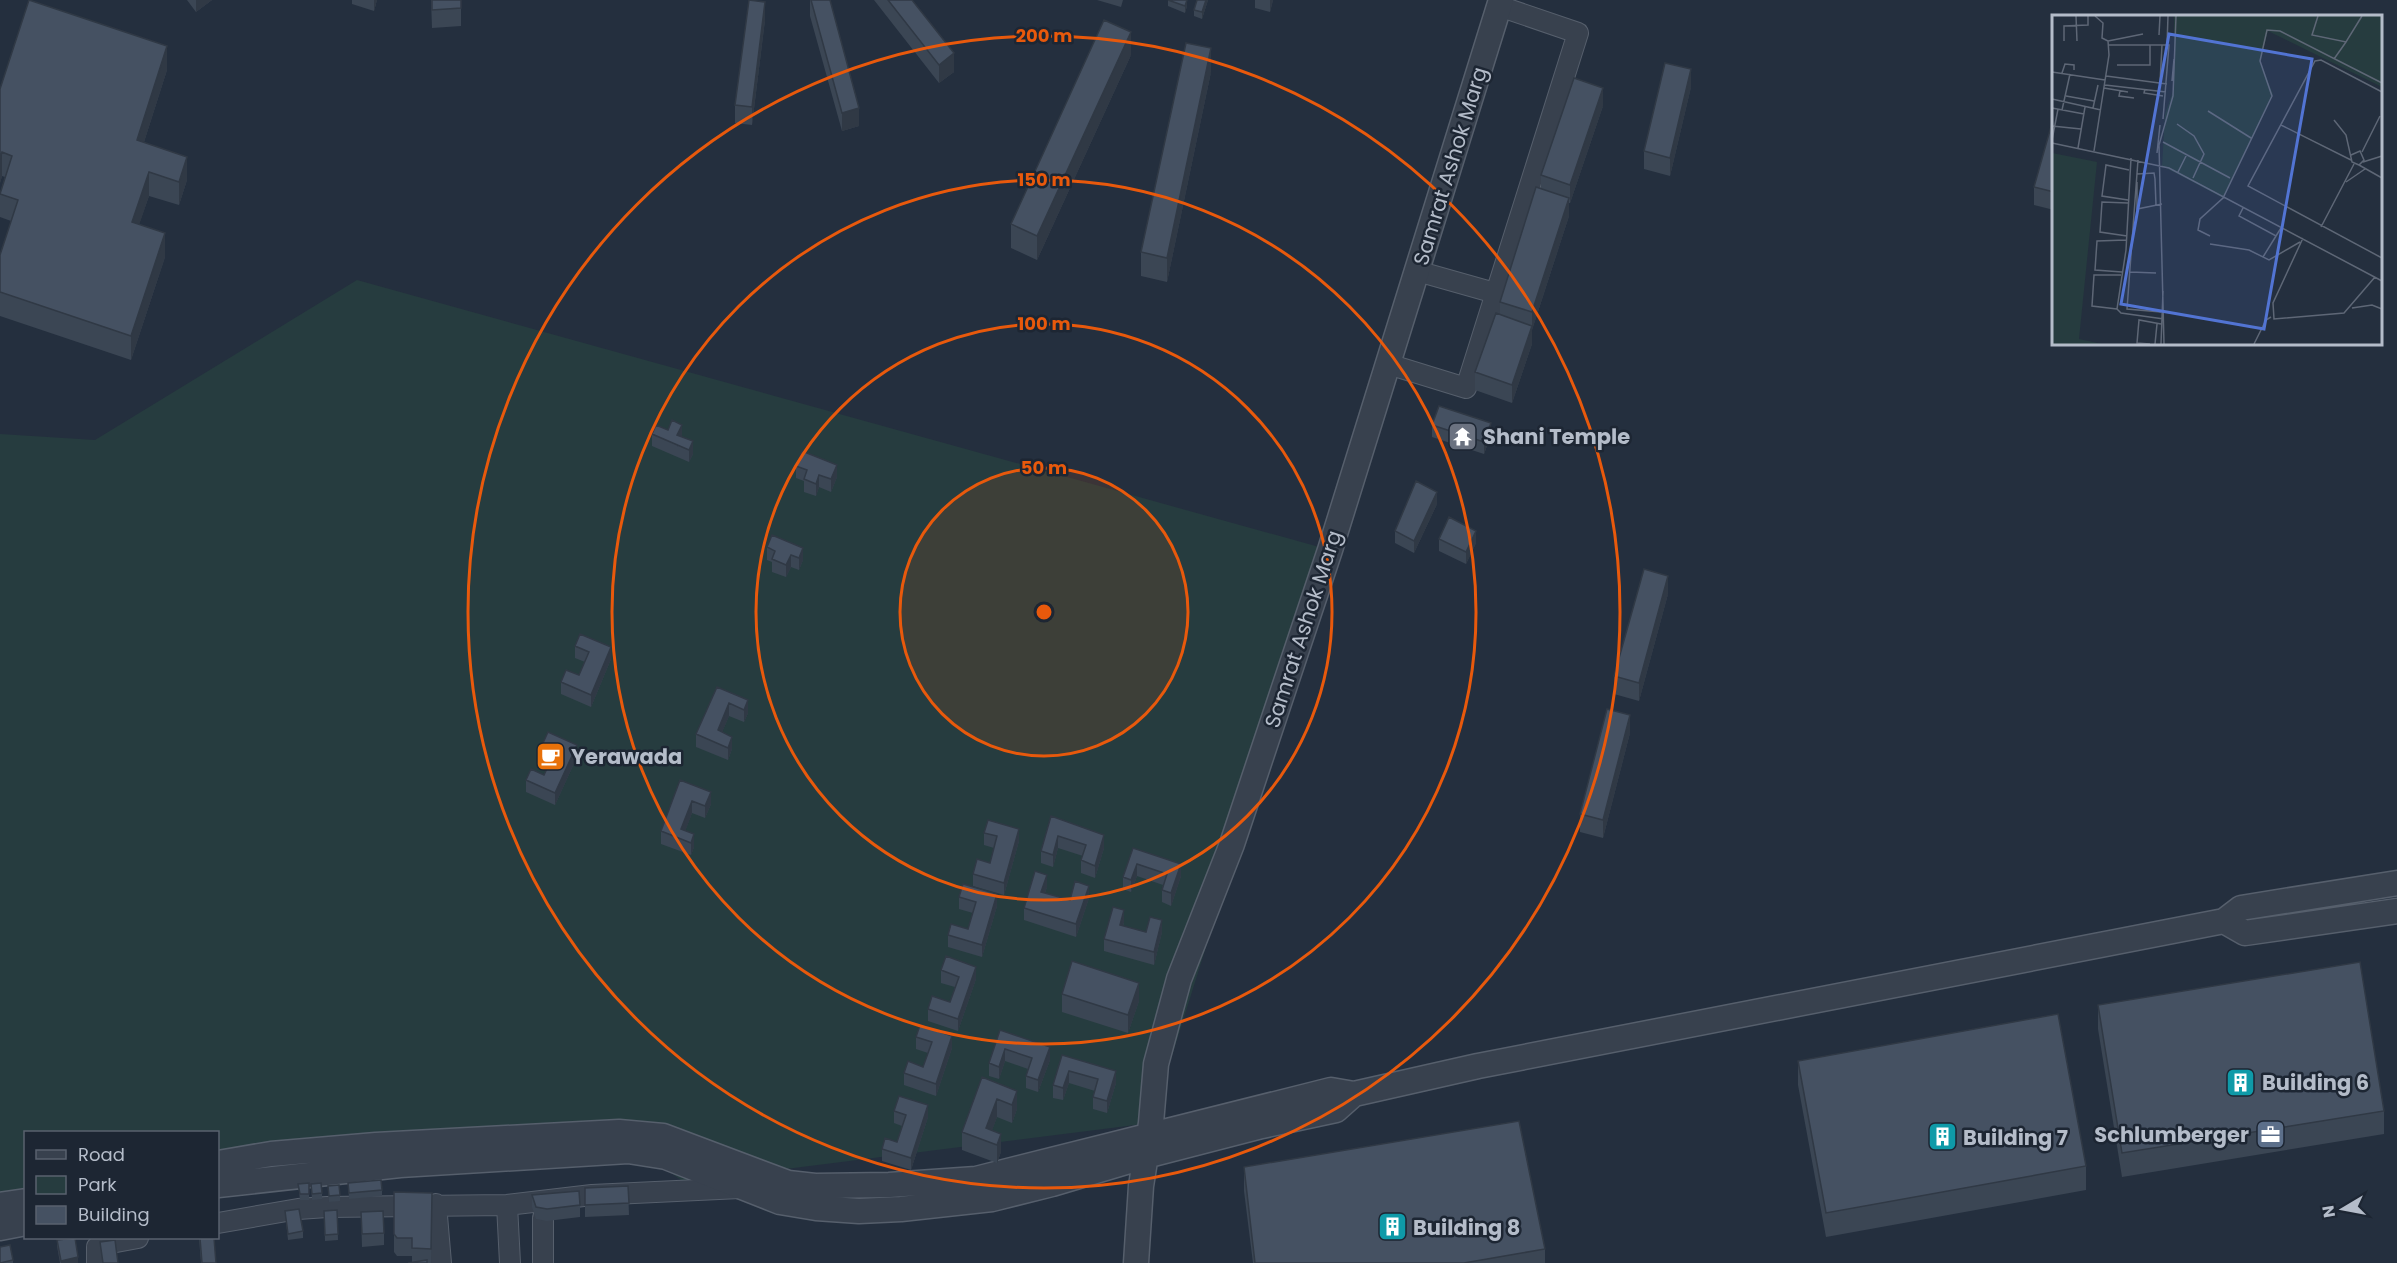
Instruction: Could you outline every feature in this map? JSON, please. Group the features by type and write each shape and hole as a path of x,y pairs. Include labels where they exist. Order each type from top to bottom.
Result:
{"street":[{"name":"Samrat Ashok Marg","path":"1136,1263 1141,1186 1151,1123 1156,1064 1179,979 1232,844 1388,364 1500,3"},
{"path":"1388,364 1466,388 1494,293 1578,33 1500,3"},
{"path":"1417,271 1494,293"},
{"path":"219,1162 271,1154 376,1145 619,1132 663,1136 788,1183 815,1186 889,1185 976,1179 1336,1110 1354,1094 1490,1064 2224,921 2241,908 2397,883"},
{"path":"2358,890 2361,916"},
{"path":"2224,921 2245,933 2397,911"},
{"path":"219,1185 400,1165 628,1150 666,1156 780,1202 816,1208 860,1211 992,1199 1147,1145"},
{"path":"219,1223 298,1209 436,1204 507,1205 592,1195 742,1188"},
{"path":"0,1205 24,1201"},
{"path":"436,1204 441,1263"},
{"path":"507,1205 510,1263"},
{"path":"543,1218 543,1263"},
{"path":"0,1228 24,1222"},
{"path":"97,1263 97,1247 133,1239"}],"green space":[{"path":"357,280 1330,550 1151,1123 699,1180 681,1180 660,1165 661,1144 392,1163 219,1165 219,1131 24,1131 24,1204 0,1210 0,434 95,440"}],"building":[{"path":"29,0 167,46 137,140 187,157 179,182 149,172 132,222 165,233 131,336 0,292 0,255 18,200 0,194 12,156 2,152 0,159 0,89"},
{"path":"432,0 461,0 461,8 432,10"},
{"path":"749,0 765,2 752,107 735,105"},
{"path":"811,0 830,0 859,108 842,113"},
{"path":"888,0 912,0 954,53 939,65"},
{"path":"1168,0 1187,0 1185,6"},
{"path":"1197,0 1206,0 1202,12 1194,10"},
{"path":"1104,20 1131,32 1037,236 1011,224"},
{"path":"1186,43 1211,48 1167,258 1141,252"},
{"path":"1665,63 1691,69 1670,158 1644,151"},
{"path":"1574,78 1603,88 1570,185 1541,175"},
{"path":"2052,123 2052,192 2034,187"},
{"path":"1536,187 1569,198 1532,312 1500,302"},
{"path":"1496,313 1532,326 1512,385 1475,372"},
{"path":"1439,406 1491,423 1484,442 1432,425"},
{"path":"672,420 682,425 677,435 693,441 689,450 652,434 656,425 668,430"},
{"path":"802,451 837,465 831,479 819,475 816,484 804,479 807,470 796,466"},
{"path":"1416,481 1437,492 1414,541 1395,531"},
{"path":"1449,517 1476,531 1466,552 1439,539"},
{"path":"772,535 803,548 799,558 791,555 786,565 772,559 775,551 767,547"},
{"path":"1644,569 1668,576 1639,683 1614,676"},
{"path":"580,634 611,647 591,695 561,682 566,670 579,675 589,652 575,646"},
{"path":"717,687 748,700 744,710 729,703 718,730 732,737 728,748 696,734"},
{"path":"1607,709 1630,715 1603,820 1580,814"},
{"path":"548,732 577,745 555,793 526,780 531,769 544,775 556,749 543,743"},
{"path":"680,780 711,792 705,806 692,801 681,829 694,834 691,843 661,831"},
{"path":"1051,816 1104,835 1095,866 1081,860 1086,845 1058,836 1053,855 1041,851"},
{"path":"988,820 1019,829 1004,883 973,874 977,859 990,863 997,836 984,833"},
{"path":"1133,848 1181,864 1171,893 1162,890 1167,874 1137,864 1131,880 1123,877"},
{"path":"1035,871 1047,875 1041,892 1070,900 1075,881 1089,886 1076,924 1024,908"},
{"path":"963,884 997,894 982,945 948,935 951,924 968,929 976,902 959,897"},
{"path":"1113,907 1124,910 1120,925 1146,932 1150,917 1162,920 1154,952 1104,939"},
{"path":"946,956 976,967 958,1019 928,1009 932,996 950,1002 959,977 941,970"},
{"path":"1072,961 1139,983 1128,1015 1062,994"},
{"name":"Building 6","path":"2360,962 2384,1111 2122,1153 2098,1005"},
{"name":"Building 7","path":"2058,1014 2086,1166 1826,1213 1798,1061"},
{"path":"920,1025 952,1036 936,1084 904,1073 908,1061 923,1067 932,1042 916,1037"},
{"path":"1000,1030 1050,1047 1038,1080 1026,1076 1032,1058 1005,1049 999,1067 989,1063"},
{"path":"1062,1055 1116,1071 1107,1101 1093,1097 1098,1079 1069,1071 1063,1088 1053,1085"},
{"path":"982,1077 1017,1091 1012,1105 997,1099 986,1128 1001,1134 997,1145 962,1132"},
{"path":"899,1096 928,1105 911,1158 882,1149 885,1138 897,1142 906,1115 894,1111"},
{"name":"Building 8","path":"1519,1121 1545,1249 1464,1263 1255,1263 1244,1167"},
{"path":"381,1180 382,1190 349,1193 348,1183"},
{"path":"309,1183 309,1194 300,1194 298,1184"},
{"path":"321,1183 322,1193 312,1194 311,1184"},
{"path":"339,1185 340,1195 329,1196 328,1186"},
{"path":"628,1186 629,1203 585,1205 585,1188"},
{"path":"579,1191 580,1205 547,1209 536,1207 532,1195"},
{"path":"394,1192 432,1193 431,1249 412,1248 412,1238 397,1238 394,1234"},
{"path":"299,1209 303,1231 288,1234 285,1211"},
{"path":"337,1210 338,1234 325,1235 324,1211"},
{"path":"383,1211 384,1233 362,1234 361,1212"},
{"path":"75,1239 78,1257 61,1261 57,1240"},
{"path":"200,1239 214,1239 216,1263 202,1263"},
{"path":"115,1240 118,1263 103,1263 100,1242"},
{"path":"10,1245 13,1260 0,1263 0,1247"},
{"path":"427,1260 427,1263 408,1263"}],"place":[{"name":"Shani Temple","path":"1462,436"},
{"name":"Yerawada","path":"550,756"},
{"name":"Building 6","path":"2241,1082"},
{"name":"Schlumberger","path":"2270,1134"},
{"name":"Building 7","path":"1942,1137"},
{"name":"Building 8","path":"1392,1227"}]}
